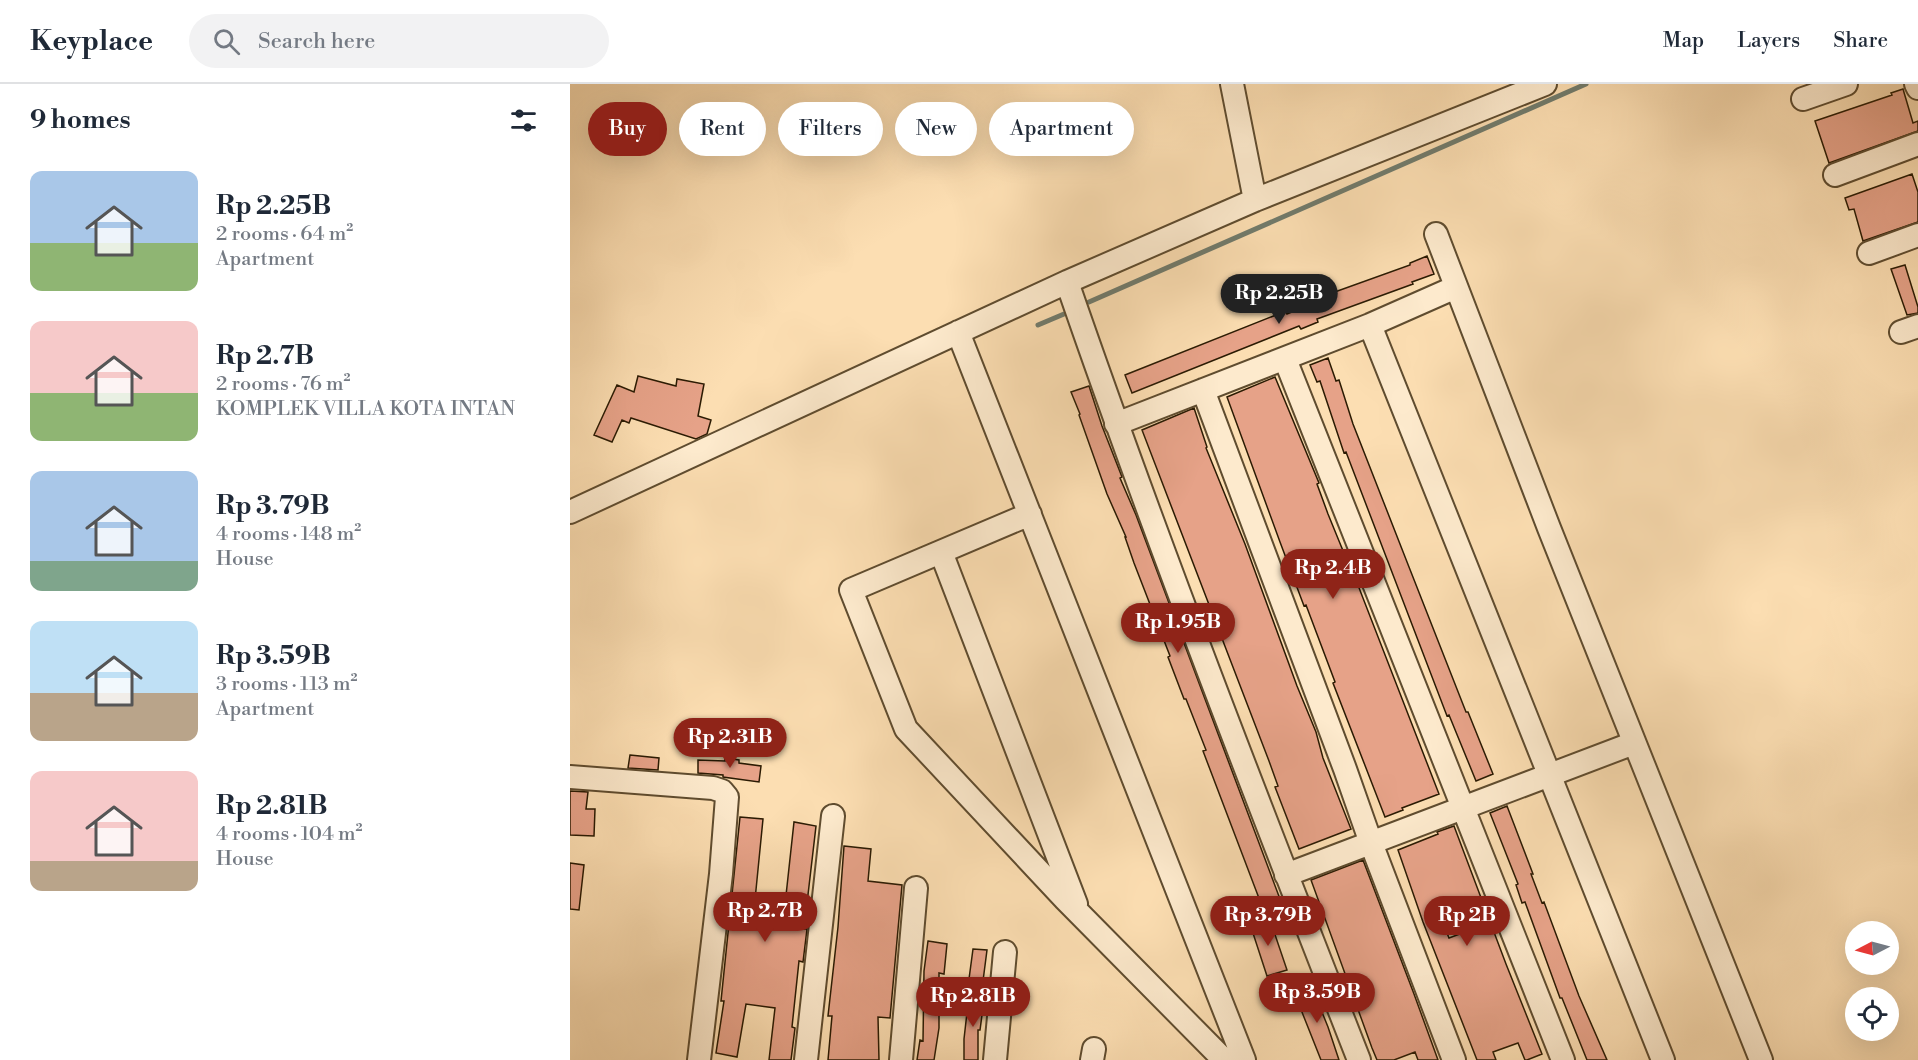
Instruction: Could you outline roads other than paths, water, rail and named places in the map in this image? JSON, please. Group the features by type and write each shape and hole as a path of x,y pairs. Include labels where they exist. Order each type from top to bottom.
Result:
{"street":[{"path":"1232,84 1255,200"},
{"path":"570,512 1067,282 1255,200 1545,84"},
{"path":"1803,99 1846,84"},
{"path":"1835,175 1918,144"},
{"path":"1436,234 1634,743 1761,1060"},
{"path":"1869,253 1918,235"},
{"path":"1067,282 1116,424 1286,875 1359,1060"},
{"path":"1116,424 1370,326 1456,287"},
{"path":"1370,326 1663,1060"},
{"path":"958,332 1244,1060"},
{"path":"1285,359 1563,1060"},
{"path":"1203,390 1454,1060"},
{"path":"1030,514 851,590 906,729 1080,914 1224,1060"},
{"path":"941,552 1080,914"},
{"path":"1286,875 1634,743"},
{"path":"570,777 713,788 722,791 727,797 699,1060"},
{"path":"806,1060 833,816"},
{"path":"901,1060 916,888"},
{"path":"994,1060 1005,952"}],"waterway":[{"path":"1089,302 1586,84"},
{"path":"1038,325 1064,314"}]}
